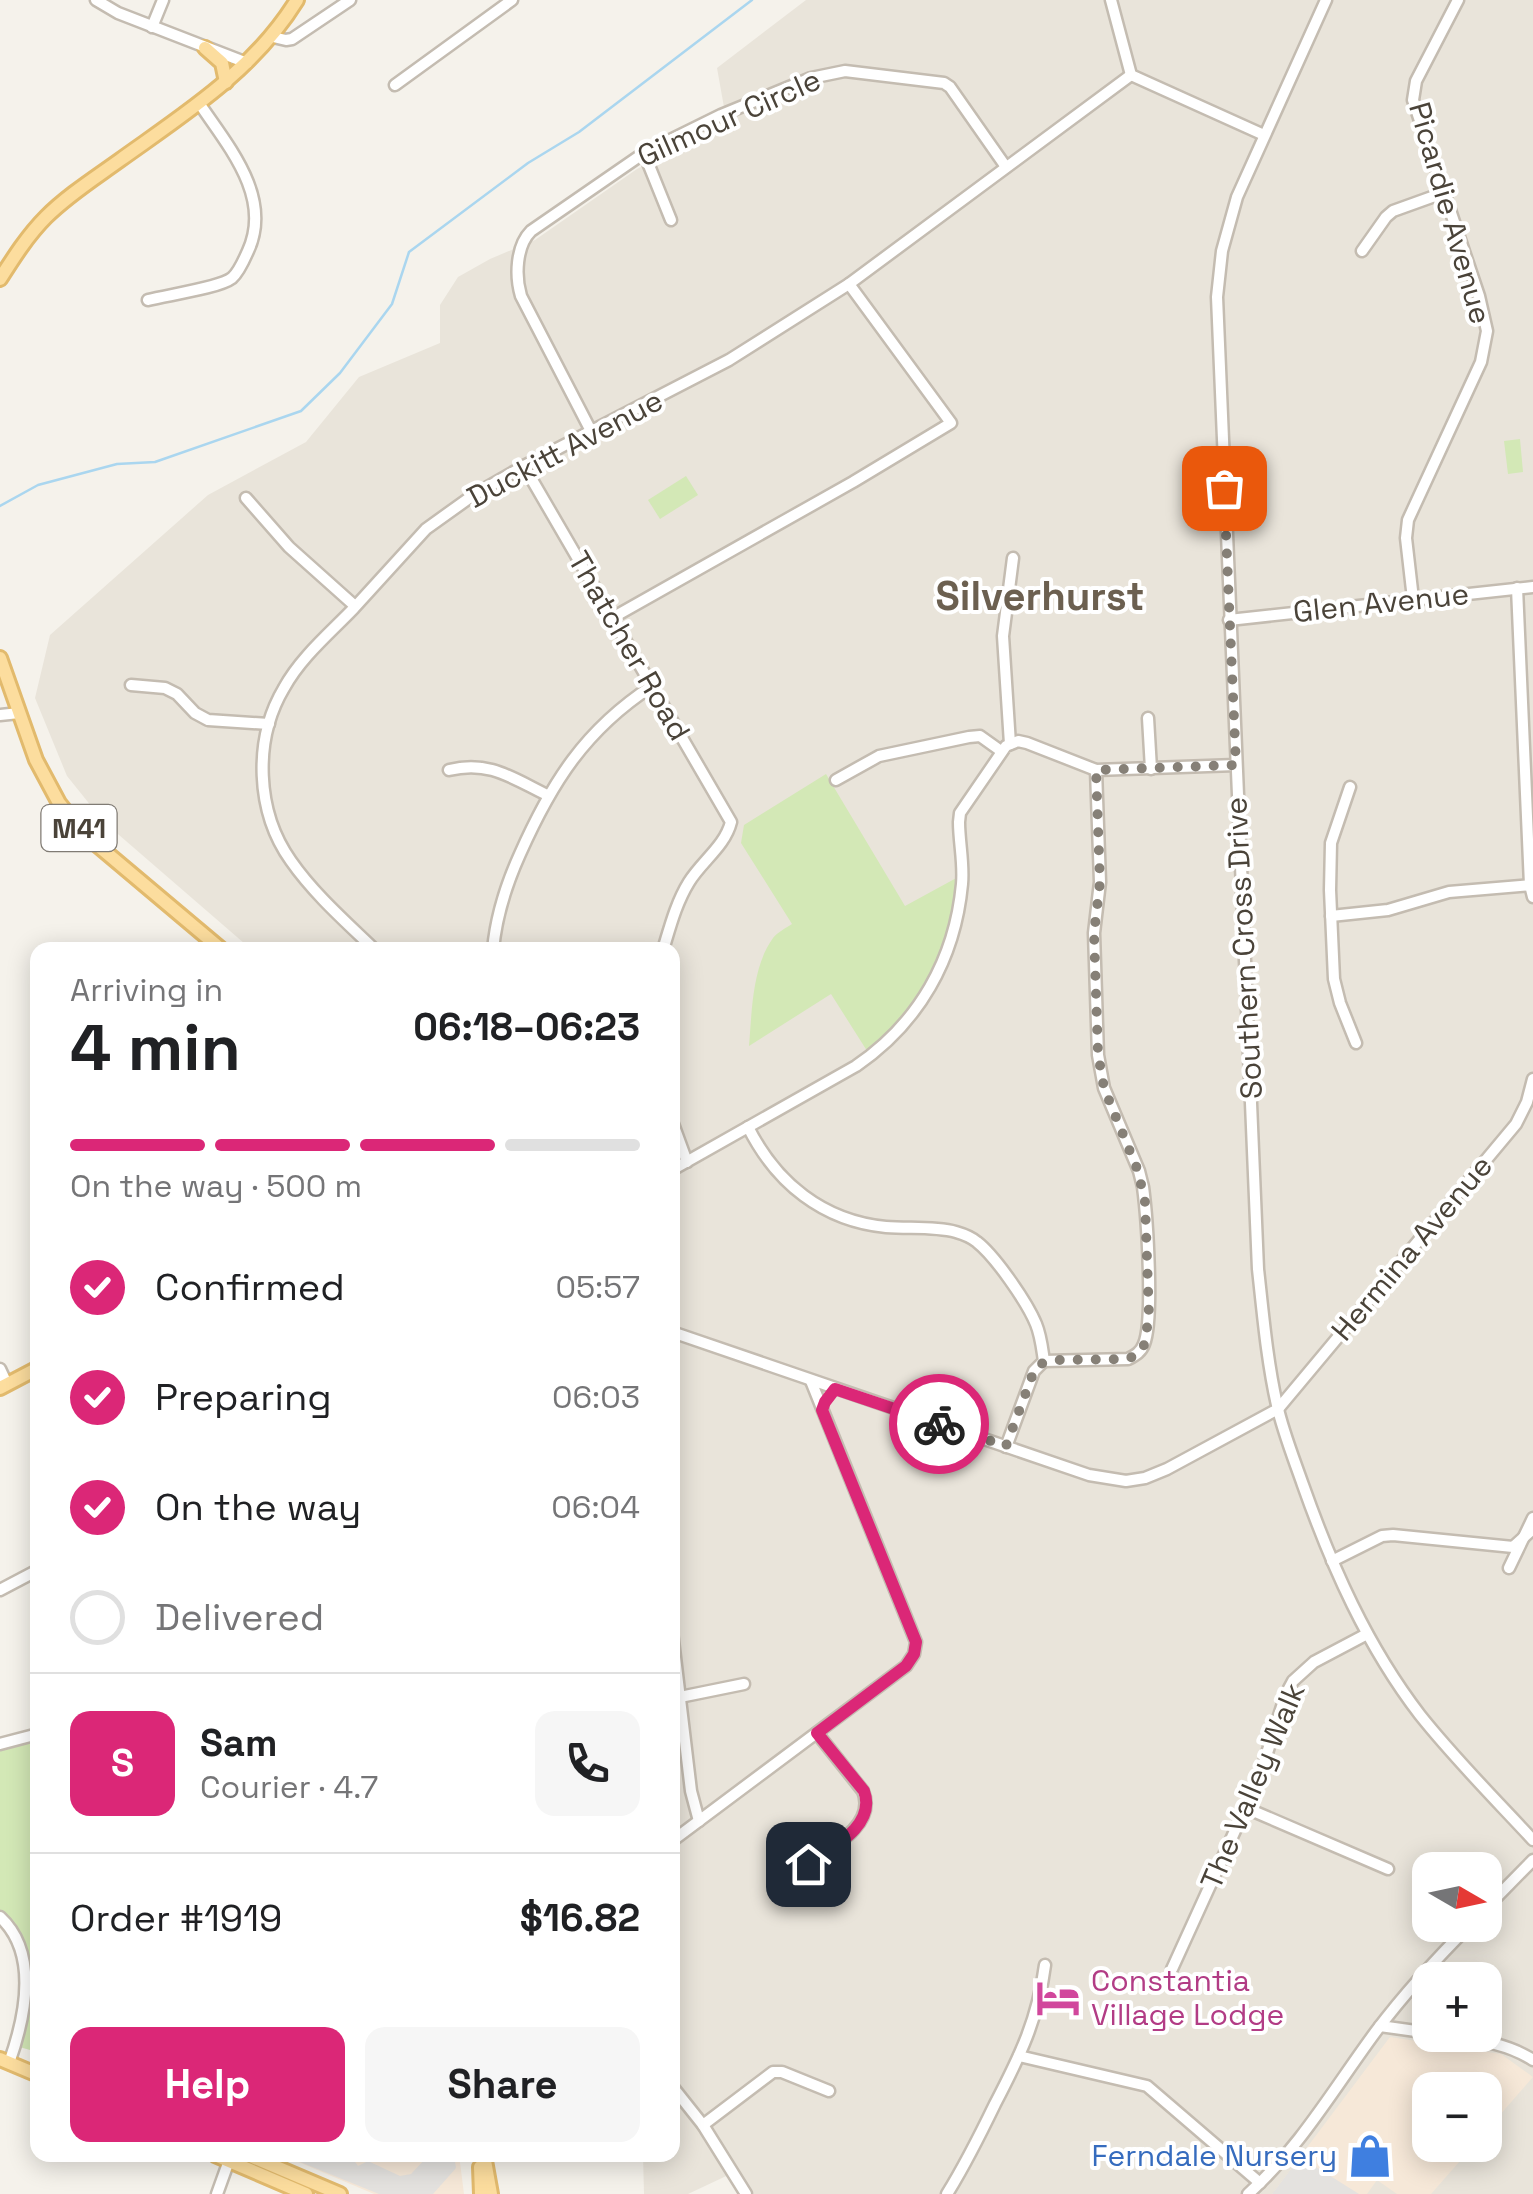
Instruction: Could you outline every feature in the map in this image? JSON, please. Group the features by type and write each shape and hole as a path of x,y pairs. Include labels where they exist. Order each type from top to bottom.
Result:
{"main road":[{"path":"0,278 19,248 48,215 226,82 273,37 297,0"},
{"path":"205,48 222,63 226,82"},
{"name":"M41","path":"0,658 50,788 70,818 212,942"},
{"path":"4,1386 30,1372"},
{"path":"5,2061 30,2072"},
{"path":"238,2162 306,2194"},
{"path":"265,2162 340,2194"},
{"path":"481,2194 482,2162"},
{"path":"484,2162 491,2194"}],"street":[{"path":"96,0 118,13 248,63"},
{"path":"152,26 162,0"},
{"path":"273,37 292,39 350,0"},
{"path":"395,85 512,0"},
{"path":"1110,0 1131,75 1264,135"},
{"name":"Southern Cross Drive","path":"1326,0 1232,212 1216,297 1258,1269 1266,1341 1278,1409 1296,1466 1332,1561 1367,1634 1420,1714 1533,1840"},
{"name":"Picardie Avenue","path":"1414,599 1406,538 1408,520 1480,362 1486,331 1480,296 1415,111 1413,92 1458,0"},
{"name":"Gilmour Circle","path":"591,431 521,296 519,256 530,231 644,153 810,78 845,71 944,83 1006,166"},
{"name":"Duckitt Avenue","path":"367,942 314,890 292,862 272,826 262,772 268,724 296,670 435,521 524,466 716,368 849,284 1131,75"},
{"path":"148,300 232,278 256,230 256,208 249,184 198,104"},
{"path":"644,153 671,220"},
{"path":"1362,251 1386,216 1444,192"},
{"path":"612,618 951,423 849,284"},
{"name":"Thatcher Road","path":"524,466 729,818 725,837 690,880 665,942"},
{"path":"246,498 288,547 355,606"},
{"path":"1006,747 1003,636 1013,558"},
{"name":"Glen Avenue","path":"1229,620 1533,587"},
{"path":"1516,588 1528,729 1533,898"},
{"path":"130,685 165,688 208,720 268,724"},
{"path":"494,942 512,871 547,794 613,714 652,686"},
{"path":"0,715 18,712"},
{"path":"1148,718 1152,769"},
{"path":"836,780 878,756 969,737 980,736 1006,747"},
{"path":"680,1166 872,1055 908,1021 934,984 950,948 962,882 960,813 1006,747 1018,741 1027,743 1096,770 1236,765"},
{"path":"449,770 486,767 547,794"},
{"path":"1006,1446 1034,1371 1044,1362 1128,1359 1144,1345 1149,1316 1143,1187 1104,1088 1098,1054 1094,933 1100,882 1096,770"},
{"path":"1350,787 1332,843 1331,916 1334,980 1356,1043"},
{"path":"1331,916 1388,910 1460,890 1532,885"},
{"name":"Hermina Avenue","path":"1278,1409 1529,1109 1533,1079"},
{"path":"748,1127 785,1180 824,1209 862,1223 945,1230 979,1243 1031,1313 1044,1362"},
{"path":"680,1143 687,1162"},
{"path":"680,1335 1089,1475 1126,1480 1168,1470 1278,1409"},
{"path":"0,1369 4,1386"},
{"path":"680,1835 906,1666 914,1654 916,1642 811,1381"},
{"path":"822,1410 835,1389"},
{"path":"1509,1568 1533,1518"},
{"path":"1332,1561 1382,1536 1513,1547 1533,1528"},
{"path":"0,1590 30,1574"},
{"name":"The Valley Walk","path":"1172,1969 1259,1778 1286,1694 1314,1662 1367,1634"},
{"path":"699,1821 691,1790 680,1697 744,1684"},
{"path":"808,1864 849,1836 863,1817 866,1805 864,1791 817,1733"},
{"path":"0,1744 30,1736"},
{"path":"1246,1808 1388,1870"},
{"path":"1502,1892 1533,1860"},
{"path":"0,1917 17,1938 26,1986 20,2031 5,2061"},
{"path":"1248,2194 1290,2150 1380,2026 1454,1942"},
{"path":"948,2194 1019,2056 1038,2008 1045,1965"},
{"path":"1380,2026 1412,2030"},
{"path":"1502,2045 1533,2060"},
{"path":"1019,2056 1148,2086 1260,2183"},
{"path":"703,2125 773,2072 829,2091"},
{"path":"680,2096 746,2194"},
{"path":"218,2194 229,2162"}],"shaded area":[{"path":"806,0 1533,0 1533,2194 754,2194 739,2170 688,2194 644,2194 643,2162 680,2162 680,942 243,942 104,822 67,776 35,698 50,635 208,495 306,442 359,377 440,343 440,305 458,277 535,240 637,169 727,124 717,68"},
{"path":"1390,2037 1412,2040 1412,2052 1501,2054 1533,2077 1502,2113 1502,2072 1412,2072 1412,2162 1459,2162 1431,2194 1397,2194 1377,2180 1367,2194 1272,2194"},
{"path":"1300,2157 1359,2194 1272,2194"},
{"path":"299,2162 460,2162 464,2194 374,2194"},
{"path":"300,2162 355,2162 358,2166 370,2162 400,2176 411,2174 422,2162 455,2162 456,2168 433,2194 379,2194"}],"green space":[{"path":"1520,439 1523,472 1508,474 1504,441"},
{"path":"686,476 698,495 660,519 648,500"},
{"path":"826,774 905,906 960,876 941,964 906,1019 869,1054 831,994 749,1046 761,962 773,938 792,924 741,843 744,825"},
{"path":"30,1736 30,2050 16,2046 23,2016 19,1950 0,1919 0,1744"}],"waterway":[{"path":"0,506 38,485 117,464 155,462 301,411 340,373 392,304 409,252 528,163 579,132 752,0"}],"way so far":[{"path":"939,1424 1006,1446 1040,1364 1048,1360 1128,1359 1144,1345 1149,1316 1143,1187 1104,1088 1098,1054 1094,933 1100,882 1096,770 1236,765 1224,488"}],"place":[{"name":"Constantia Village Lodge","path":"1058,1998"},
{"name":"Ferndale Nursery","path":"1370,2156"}],"district":[{"name":"Silverhurst","path":"1040,596"}],"route":[{"path":"808,1864 849,1836 863,1817 866,1805 864,1791 817,1733 906,1666 916,1642 822,1410 835,1389 939,1424"}]}
